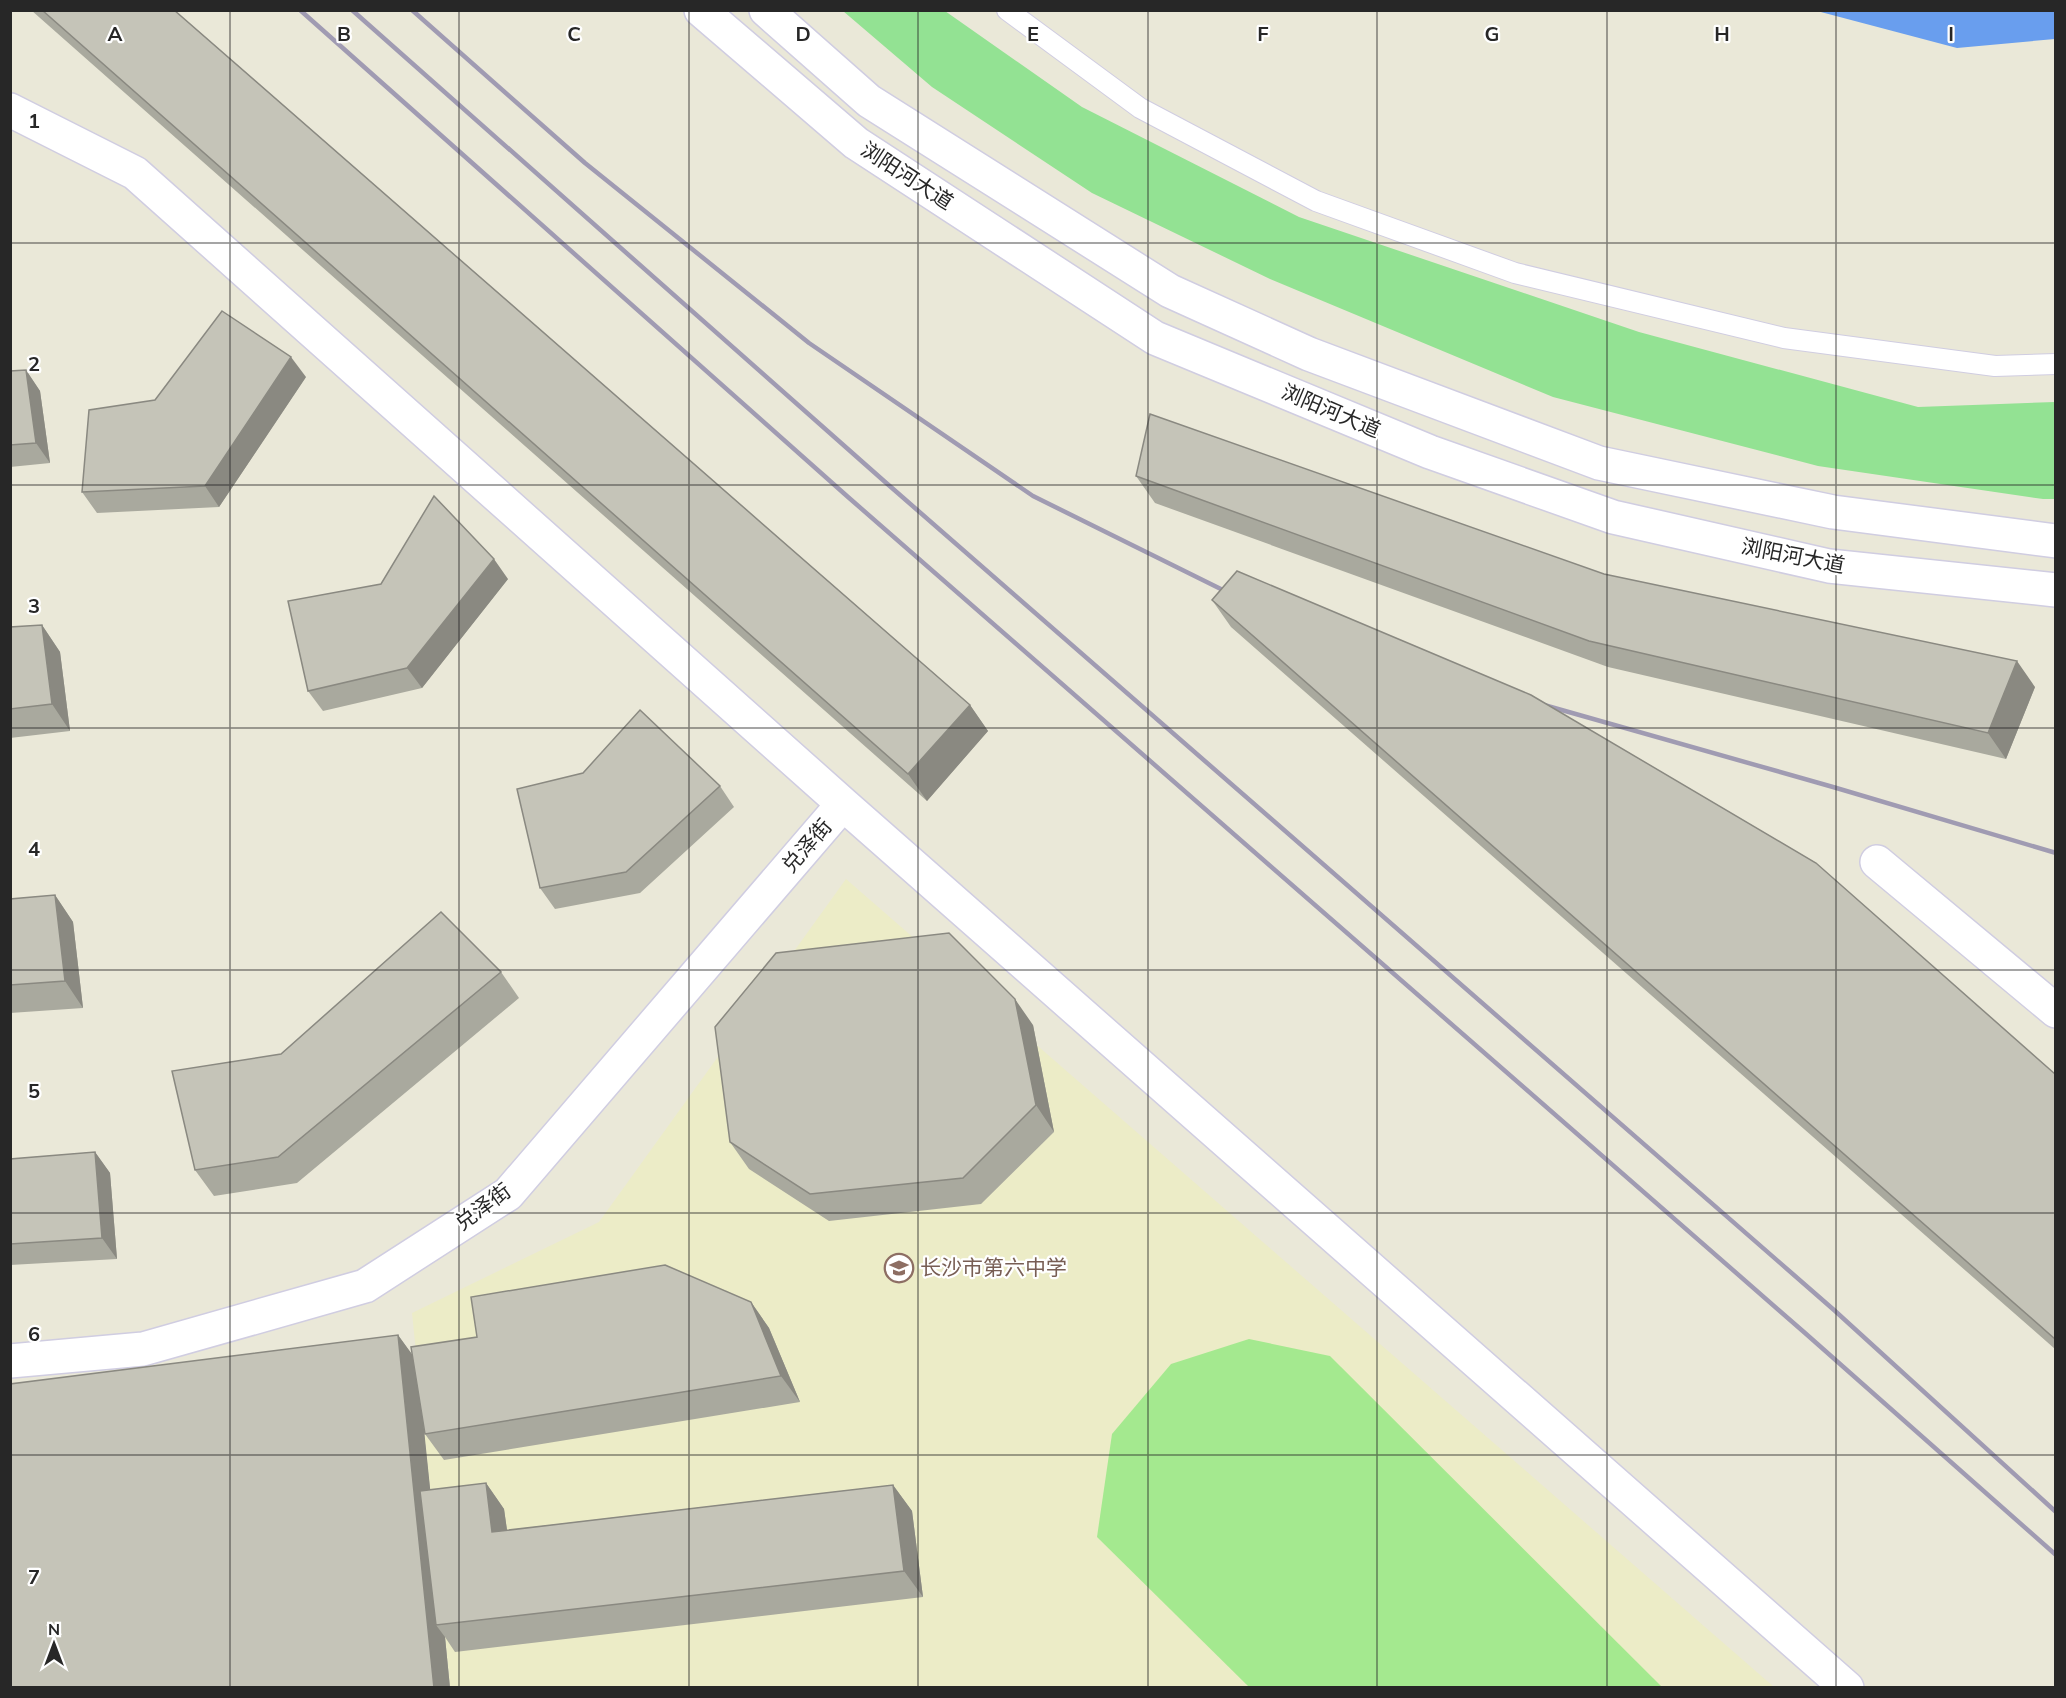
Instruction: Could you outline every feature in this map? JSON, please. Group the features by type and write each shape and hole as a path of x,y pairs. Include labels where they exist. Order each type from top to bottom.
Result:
{"street":[{"name":"浏阳河大道","path":"701,10 856,143 1155,338 1430,452 1613,517 1829,566 2055,590"},
{"name":"浏阳河大道","path":"766,10 869,101 1170,291 1309,354 1599,462 1833,512 2055,541"},
{"path":"10,110 135,173 843,804 1847,1688"},
{"name":"兑泽街","path":"10,1361 143,1349 365,1286 508,1194 843,804"},
{"path":"1877,862 2055,1011"}],"lane":[{"path":"1007,10 1140,108 1316,201 1515,273 1784,338 1995,366 2055,364"}],"shaded area":[{"name":"长沙市第六中学","path":"846,879 1774,1687 450,1687 412,1313 599,1222"}],"green space":[{"path":"843,11 945,11 1082,107 1299,217 1639,332 1918,407 2055,402 2055,499 1818,466 1553,397 1270,279 1092,193 932,87"},
{"path":"1249,1339 1330,1356 1662,1687 1249,1687 1097,1537 1112,1434 1171,1364"}],"water":[{"path":"1817,11 2055,11 2055,39 1957,48"}],"building":[{"path":"42,10 174,10 970,705 908,774"},
{"path":"222,311 291,357 205,486 82,492 89,410 155,400"},
{"path":"26,370 36,443 10,445 10,371"},
{"path":"1150,414 1604,574 2017,661 1988,733 1589,641 1136,476"},
{"path":"434,496 494,559 407,668 308,691 288,601 381,584"},
{"path":"1237,571 1531,695 1816,863 2055,1074 2055,1339 1212,600"},
{"path":"42,625 52,704 10,709 10,627"},
{"path":"640,710 720,786 626,872 540,888 517,789 583,773"},
{"path":"55,895 65,981 10,985 10,899"},
{"path":"441,912 501,972 278,1157 195,1170 172,1071 281,1054"},
{"path":"949,933 1015,999 1036,1105 963,1178 810,1194 730,1142 715,1027 776,953"},
{"path":"95,1152 102,1238 10,1244 10,1159"},
{"path":"665,1265 751,1302 781,1376 425,1434 411,1347 477,1337 471,1297"},
{"path":"398,1335 434,1688 10,1688 10,1384"},
{"path":"486,1483 492,1532 893,1485 904,1571 436,1625 420,1491"}],"railway":[{"path":"300,10 848,497 2056,1555"},
{"path":"352,10 884,481 1834,1310 2056,1512"},
{"path":"412,10 585,163 809,343 1033,496 1237,597"},
{"path":"1537,703 2056,853"}],"place":[{"name":"长沙市第六中学","path":"899,1268"}]}
